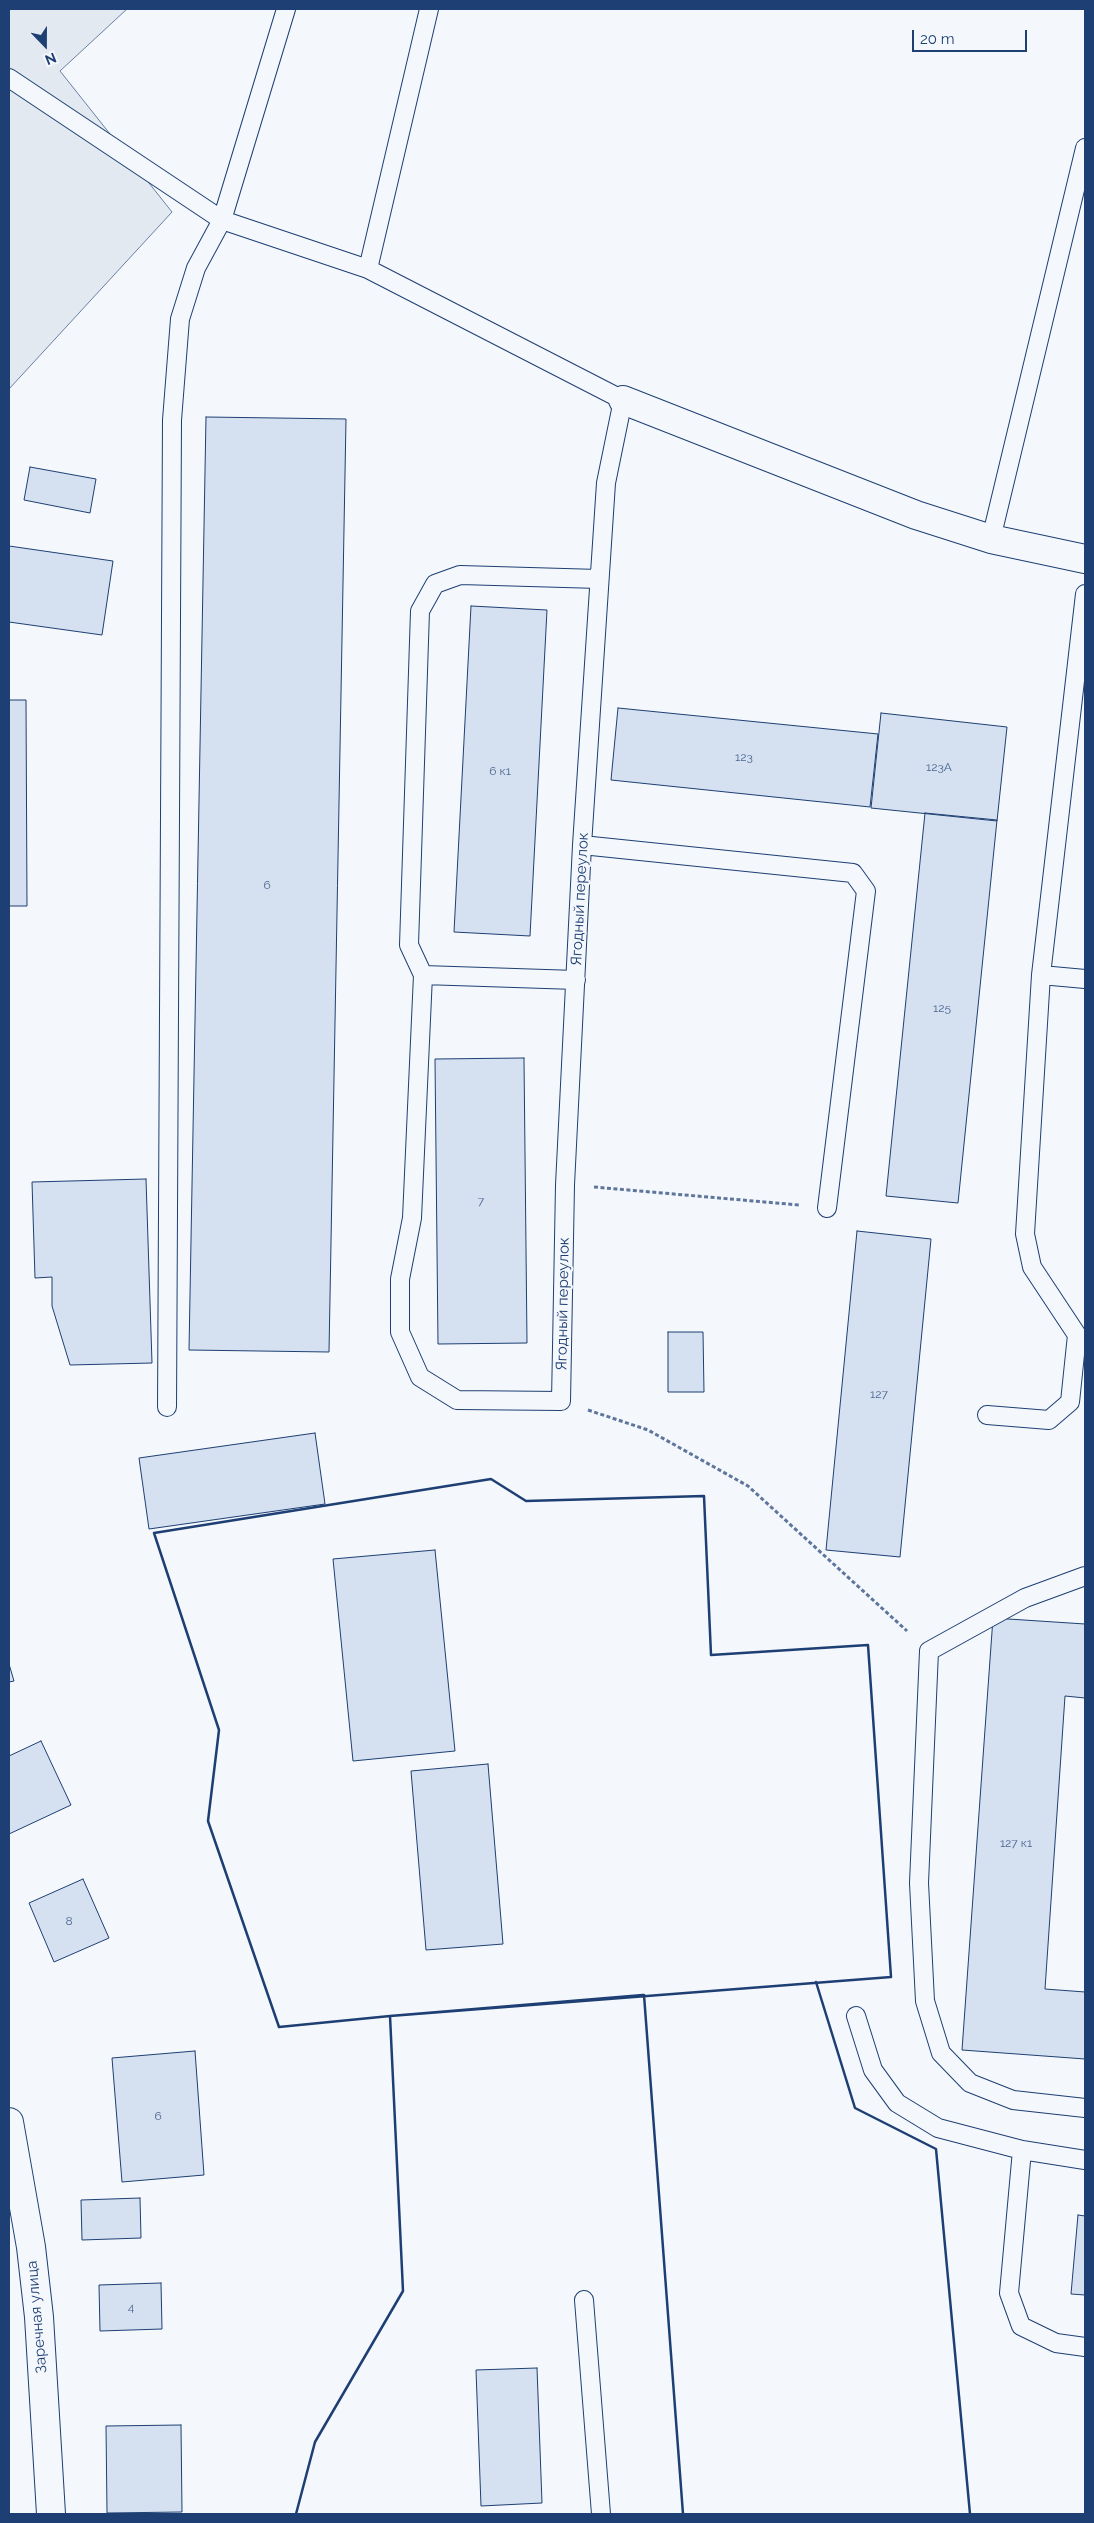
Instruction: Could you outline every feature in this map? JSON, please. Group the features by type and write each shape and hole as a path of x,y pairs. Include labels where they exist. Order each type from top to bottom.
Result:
{"street":[{"path":"623,400 916,515 991,539 1085,558"},
{"name":"Заречная улица","path":"9,2122 31,2247 39,2317 51,2514"}],"lane":[{"path":"167,1407 172,420 180,319 196,268 222,220 286,9"},
{"path":"368,269 429,9"},
{"path":"9,78 222,220 368,269 623,400"},
{"path":"991,539 1085,148"},
{"name":"Ягодный переулок","path":"561,1401 565,1184 582,844 606,483 623,400"},
{"path":"561,1401 457,1400 420,1376 400,1332 400,1279 412,1218 423,975 409,945 420,611 435,584 460,575 599,579"},
{"path":"987,1415 1049,1420 1070,1402 1081,1335 1032,1266 1025,1234 1042,975 1085,594"},
{"path":"582,844 853,873 866,891 827,1208"},
{"path":"423,975 576,980"},
{"path":"1042,975 1085,979"},
{"path":"1085,1576 1025,1598 929,1651 919,1883 925,2001 941,2053 970,2083 1013,2100 1085,2108"},
{"path":"856,2016 873,2070 896,2104 938,2128 1022,2150 1085,2160"},
{"path":"1022,2150 1009,2293 1021,2326 1056,2343 1085,2348"},
{"path":"584,2300 601,2514"}],"path":[{"path":"565,1184 827,1208"},
{"path":"561,1401 648,1430 748,1486 929,1651"}],"shaded area":[{"path":"9,9 127,9 60,71 172,212 9,389"}],"building":[{"path":"206,417 346,419 329,1352 189,1350"},
{"path":"30,467 96,479 90,513 24,500"},
{"path":"9,546 113,561 102,635 9,622"},
{"path":"471,606 547,610 530,936 454,932"},
{"path":"9,700 26,700 27,906 9,906"},
{"path":"618,708 878,734 870,807 611,780"},
{"path":"881,713 1007,727 997,821 871,808"},
{"path":"925,813 997,820 958,1203 886,1196"},
{"path":"524,1058 527,1343 438,1344 435,1059"},
{"path":"146,1179 152,1363 70,1365 52,1306 52,1277 35,1278 32,1182"},
{"path":"857,1231 931,1239 900,1557 826,1550"},
{"path":"668,1332 703,1332 704,1392 668,1392"},
{"path":"315,1433 325,1504 149,1529 139,1458"},
{"path":"435,1550 455,1751 353,1761 333,1559"},
{"path":"993,1618 1085,1624 1085,1698 1065,1696 1045,1989 1085,1992 1085,2059 962,2050"},
{"path":"9,1664 14,1681 9,1682"},
{"path":"41,1741 71,1805 9,1834 9,1756"},
{"path":"488,1764 503,1944 426,1950 411,1771"},
{"path":"83,1879 109,1938 54,1962 29,1903"},
{"path":"195,2051 204,2175 122,2182 112,2058"},
{"path":"140,2198 141,2238 82,2240 81,2200"},
{"path":"1078,2215 1085,2216 1085,2295 1071,2294"},
{"path":"161,2283 162,2329 100,2331 99,2285"},
{"path":"537,2368 542,2503 481,2506 476,2370"},
{"path":"181,2425 182,2512 107,2513 106,2426"}],"wall":[{"path":"296,2514 315,2442 403,2291 390,2016 891,1977 868,1645 711,1655 704,1496 526,1501 491,1479 154,1533 219,1730 208,1821 279,2027 390,2016 643,1995"},
{"path":"816,1982 855,2108 936,2149 970,2514"},
{"path":"644,1995 683,2514"}]}
